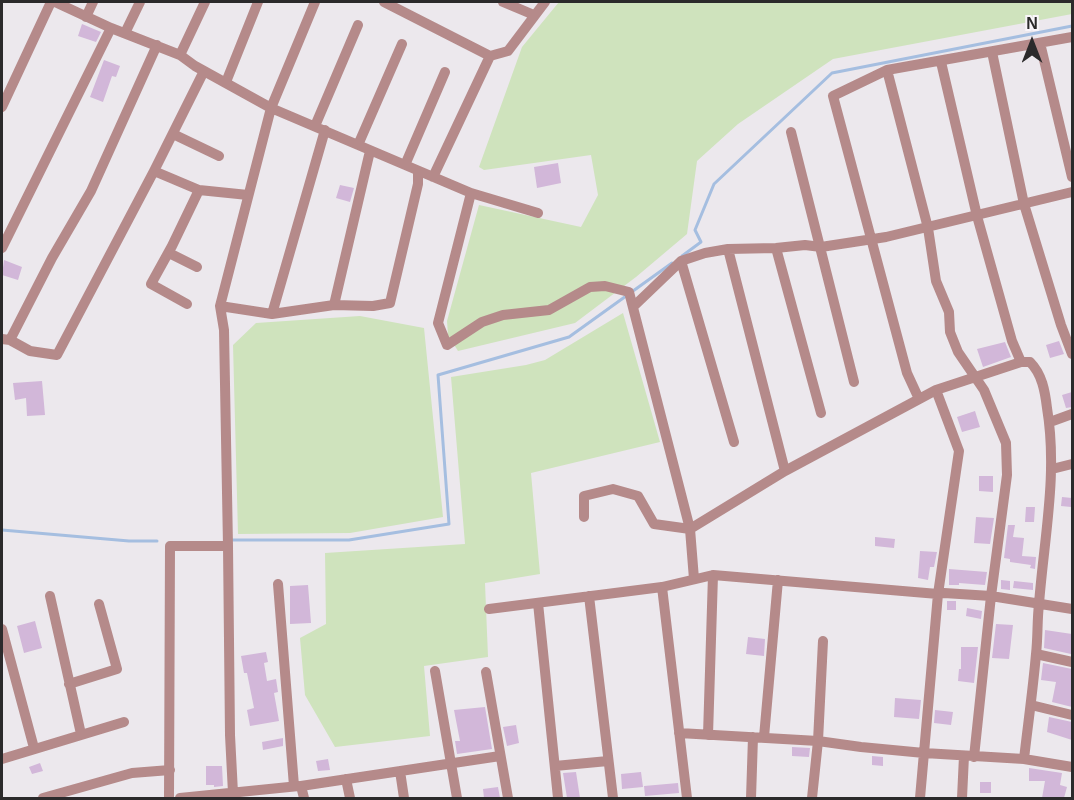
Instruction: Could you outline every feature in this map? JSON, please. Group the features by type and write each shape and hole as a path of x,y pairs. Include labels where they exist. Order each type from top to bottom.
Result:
{"street":[{"path":"2,107 53,2 180,55 271,108 471,193 538,213"},
{"path":"86,17 93,2"},
{"path":"125,33 140,2"},
{"path":"180,55 205,2"},
{"path":"226,82 258,2"},
{"path":"232,793 225,350 220,306 271,108 315,2"},
{"path":"384,2 490,56 508,51 545,2"},
{"path":"503,2 534,15"},
{"path":"272,314 320,128 358,25"},
{"path":"2,248 111,28"},
{"path":"919,399 907,373 833,96 887,70 1072,38"},
{"path":"1040,43 1072,177"},
{"path":"358,145 402,44"},
{"path":"157,45 91,191 6,340 30,351 57,355 154,171 204,70"},
{"path":"992,52 1024,204 1072,354"},
{"path":"433,177 490,56"},
{"path":"941,62 978,216 1012,341 1021,362"},
{"path":"887,70 927,228 936,281 949,312 951,332 958,352 984,390 1006,442 1007,475 962,798"},
{"path":"405,165 445,72"},
{"path":"791,132 854,382"},
{"path":"173,134 219,156"},
{"path":"334,305 370,151"},
{"path":"154,171 199,190 248,195"},
{"path":"220,306 272,314 334,305 373,306 390,303 418,184 418,171"},
{"path":"187,304 151,284 169,253 199,190"},
{"path":"632,298 681,261 705,253 728,249 776,248 805,244 821,247 872,239 927,228 1072,192"},
{"path":"471,193 438,323 447,345 482,322 503,315 549,310 590,287 605,286 632,298"},
{"path":"776,248 821,413"},
{"path":"728,249 785,471"},
{"path":"169,253 197,267"},
{"path":"681,261 734,442"},
{"path":"632,298 690,529 694,579"},
{"path":"584,518 584,496 613,489 638,496 654,524 690,529 785,471 936,390 974,376 1021,362 1030,362 1038,370 1045,395 1050,422 1052,469 1051,499 1024,759"},
{"path":"920,798 938,594 959,451 936,390"},
{"path":"1050,422 1072,414"},
{"path":"1052,469 1072,464"},
{"path":"169,798 170,546 228,546"},
{"path":"489,609 662,587 713,575 938,594 991,596 1072,609"},
{"path":"708,735 713,575"},
{"path":"751,798 778,580"},
{"path":"278,584 298,786 304,798"},
{"path":"662,587 687,798"},
{"path":"50,596 81,734"},
{"path":"589,596 613,798"},
{"path":"538,603 558,798"},
{"path":"69,684 117,669 99,604"},
{"path":"2,629 34,748"},
{"path":"812,798 818,741 823,641"},
{"path":"1036,654 1072,662"},
{"path":"435,671 457,798"},
{"path":"486,672 508,798"},
{"path":"1031,705 1072,715"},
{"path":"2,759 124,722"},
{"path":"679,733 818,741 924,753 1024,759 1072,767"},
{"path":"180,798 298,786 500,756"},
{"path":"555,766 608,760"},
{"path":"43,798 132,773 170,770"},
{"path":"400,771 404,798"},
{"path":"346,779 350,798"}],"green space":[{"path":"559,2 1072,2 1072,14 833,59 738,124 697,161 687,234 636,277 575,323 458,351 448,335 447,321 479,205 581,227 598,195 591,155 484,170 479,167 522,47"},
{"path":"623,313 660,442 531,473 540,574 485,583 488,657 424,666 430,736 335,747 305,695 300,638 326,624 325,553 465,544 451,377 545,360"},
{"path":"360,316 424,328 443,517 350,533 238,534 233,345 256,323"}],"building":[{"path":"82,24 101,32 96,42 78,36"},
{"path":"104,60 120,66 116,77 112,76 103,102 90,97"},
{"path":"558,163 561,183 537,188 534,167"},
{"path":"340,185 354,188 350,202 336,198"},
{"path":"4,260 22,267 18,280 2,275"},
{"path":"1059,341 1064,354 1050,358 1046,345"},
{"path":"1005,342 1011,357 983,367 977,349"},
{"path":"42,381 45,415 27,416 26,398 15,400 13,383"},
{"path":"1072,392 1072,407 1066,408 1062,395"},
{"path":"975,411 980,427 962,432 957,417"},
{"path":"979,476 993,476 993,492 979,491"},
{"path":"1062,497 1072,498 1071,507 1061,506"},
{"path":"1026,507 1035,507 1034,522 1025,522"},
{"path":"976,517 994,518 990,544 974,543"},
{"path":"1008,525 1015,525 1013,537 1024,538 1022,556 1036,557 1035,569 1030,568 1031,565 1010,562 1010,559 1004,558"},
{"path":"875,537 895,539 894,548 875,546"},
{"path":"920,551 937,552 934,567 930,567 928,580 918,578"},
{"path":"949,569 987,572 985,585 959,583 959,585 949,585"},
{"path":"1001,580 1010,581 1010,590 1001,589"},
{"path":"1014,581 1033,583 1033,590 1013,588"},
{"path":"308,585 311,623 290,624 290,586"},
{"path":"947,601 956,601 956,610 947,610"},
{"path":"967,608 982,611 981,619 966,616"},
{"path":"35,621 42,648 24,653 17,626"},
{"path":"996,624 1013,625 1009,659 992,658"},
{"path":"1045,630 1072,634 1071,654 1044,648"},
{"path":"748,637 765,639 764,656 746,654"},
{"path":"961,647 978,647 974,683 958,681 959,669 961,669"},
{"path":"266,652 268,662 264,663 267,681 276,679 278,692 274,693 279,721 250,726 247,710 254,708 241,656"},
{"path":"1043,663 1072,669 1072,707 1052,702 1056,682 1041,680"},
{"path":"895,698 921,700 919,719 894,717"},
{"path":"485,707 492,749 457,754 455,741 460,741 454,710"},
{"path":"935,710 953,712 951,725 934,723"},
{"path":"1049,717 1072,722 1072,740 1047,732"},
{"path":"516,725 519,743 507,746 503,727"},
{"path":"283,738 283,746 263,750 262,742"},
{"path":"792,747 810,748 809,757 792,756"},
{"path":"872,756 883,757 883,766 872,765"},
{"path":"328,759 330,770 318,771 316,761"},
{"path":"40,763 43,771 32,774 29,767"},
{"path":"206,766 222,766 223,786 206,785"},
{"path":"1029,768 1062,773 1060,785 1067,787 1064,798 1042,798 1045,781 1029,781"},
{"path":"576,772 580,798 567,798 563,773"},
{"path":"641,772 643,787 622,789 621,774"},
{"path":"980,782 991,782 991,793 980,793"},
{"path":"678,783 679,793 645,796 644,786"},
{"path":"498,787 500,798 484,798 483,789"}],"waterway":[{"path":"682,256 701,242 695,230 714,184 832,73 1072,26"},
{"path":"232,540 349,540 449,524 438,375 569,337 672,263"},
{"path":"2,530 129,541 157,541"}]}
